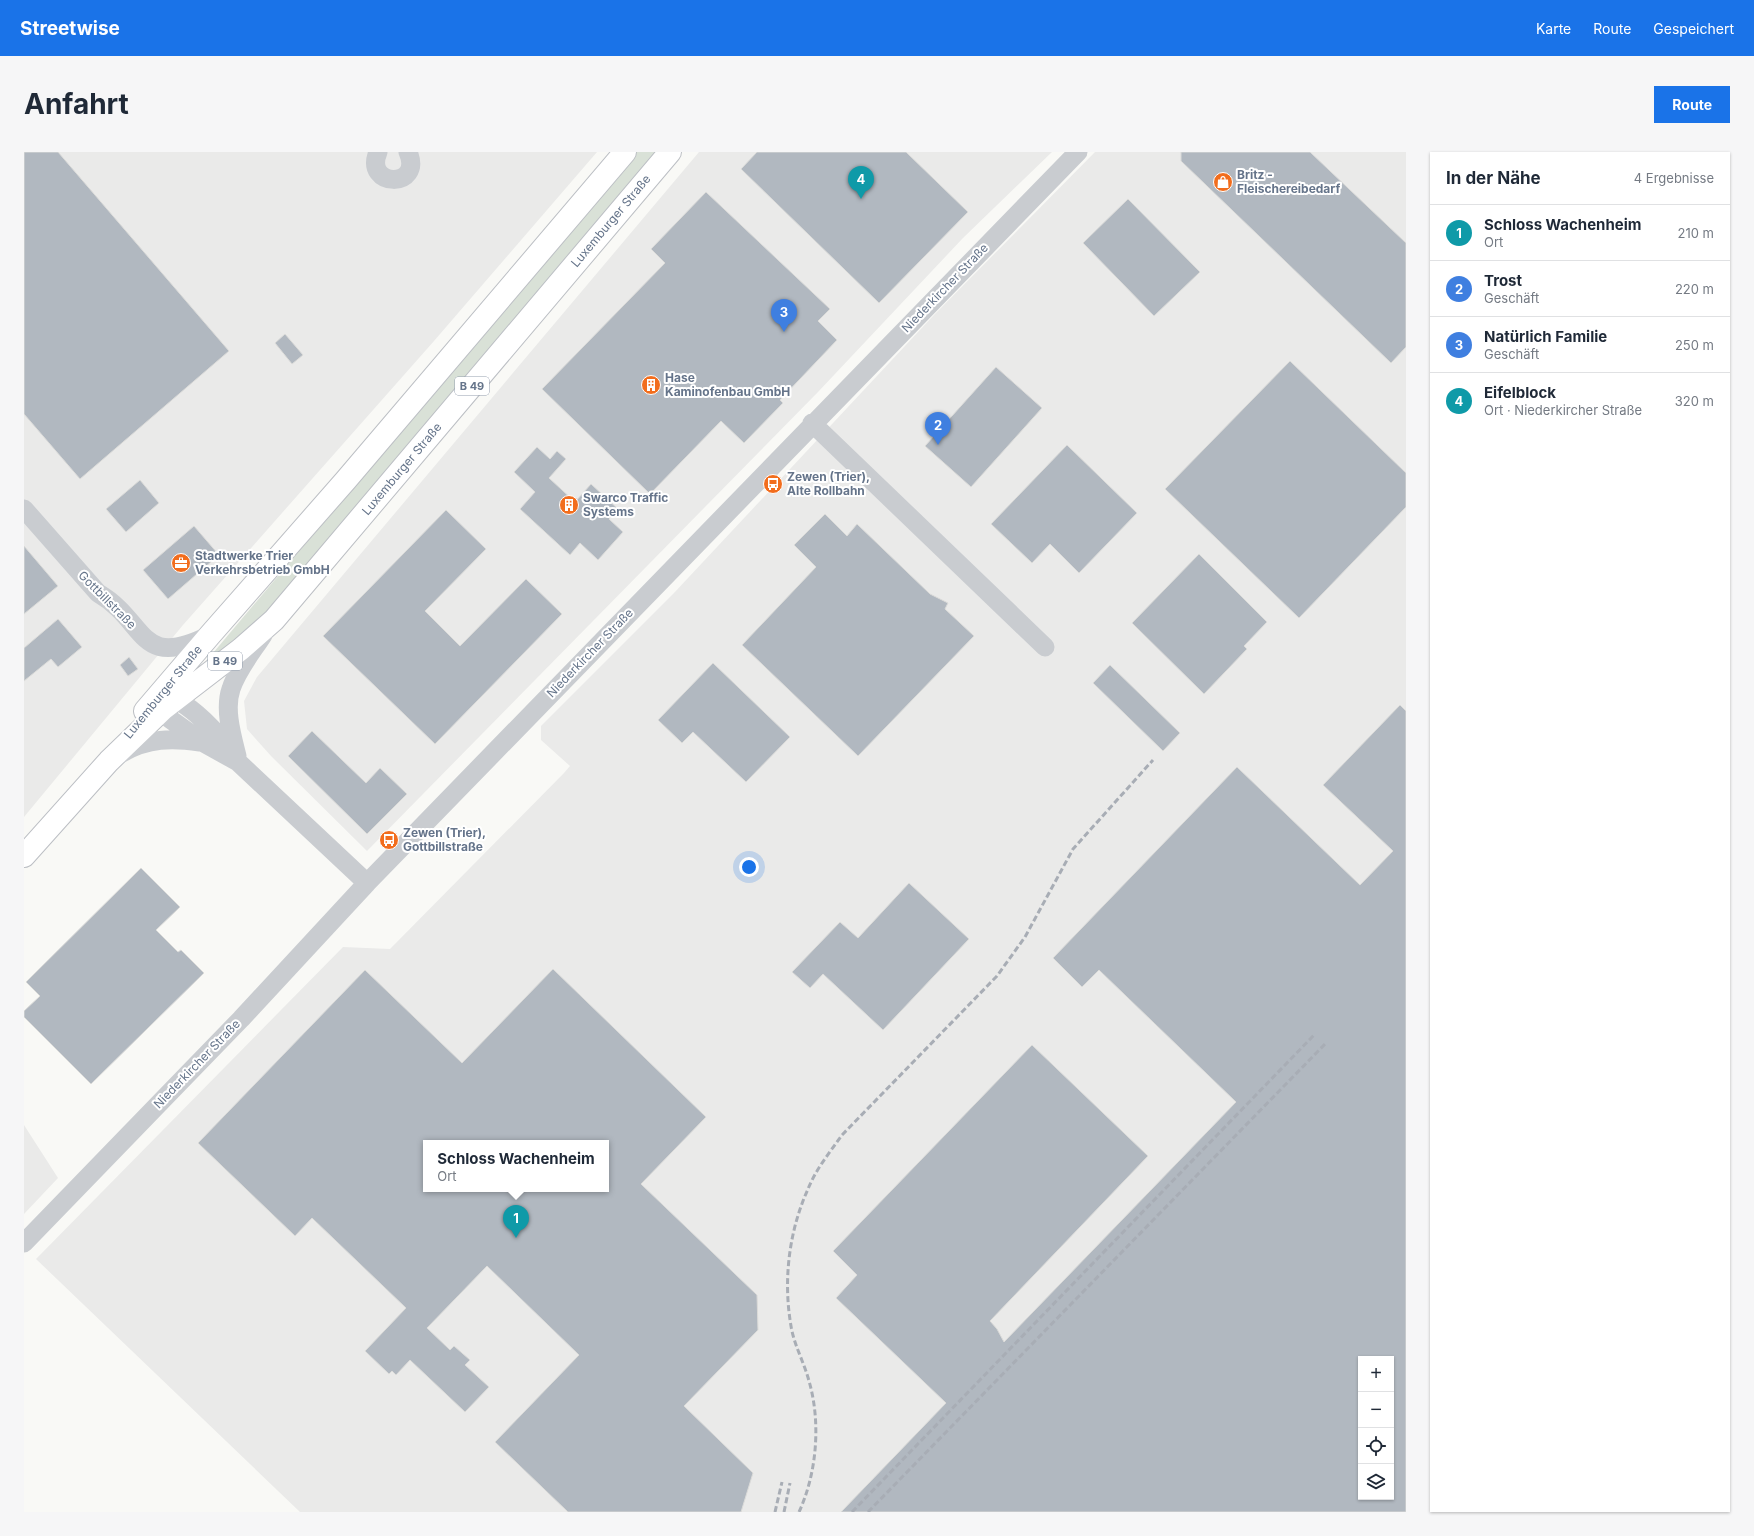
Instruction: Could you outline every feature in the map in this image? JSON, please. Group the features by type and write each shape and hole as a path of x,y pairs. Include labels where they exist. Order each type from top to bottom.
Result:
{"main road":[{"name":"Luxemburger Straße","path":"24,856 109,761 166,701 210,635 346,480 625,152"},
{"name":"Luxemburger Straße","path":"166,701 241,649 274,620 670,152"}],"street":[{"path":"378,152 375,161 377,171 383,177 393,180 403,177 410,168 411,160 408,152"},
{"name":"Niederkircher Straße","path":"24,1243 241,1019 367,883 1078,152"},
{"path":"812,424 1045,647"},
{"name":"Gottbillstraße","path":"24,509 98,593 111,601 142,634 160,647 181,647 210,635"},
{"path":"238,762 230,717 229,701 231,689 243,666 274,620"},
{"path":"166,701 173,722 202,742 238,762"},
{"path":"166,701 195,713 226,744 238,762 367,883"},
{"path":"109,761 134,746 150,741 170,739 202,742"}],"shaded area":[{"path":"24,152 597,152 434,341 183,625 24,817"},
{"path":"636,152 657,152 253,629 197,672"},
{"path":"699,152 1052,152 963,238 818,392 367,851 271,756 247,729 244,701 257,677"},
{"path":"1095,152 1406,152 1406,1512 300,1512 36,1259 343,947 390,949 564,773 570,766 541,740 541,726 674,593 933,316"},
{"path":"24,1125 58,1178 24,1214"}],"building":[{"path":"24,152 58,152 229,351 80,479 24,414"},
{"path":"757,152 906,152 968,212 879,303 741,169"},
{"path":"1181,152 1310,152 1406,243 1406,347 1391,363 1181,161"},
{"path":"706,192 830,309 818,321 837,340 780,400 783,403 744,443 721,421 650,494 542,389 665,263 651,249"},
{"path":"1128,199 1200,272 1154,316 1083,243"},
{"path":"285,334 303,355 292,364 275,343"},
{"path":"1290,361 1406,473 1406,507 1299,618 1165,489"},
{"path":"996,367 1042,408 971,487 925,446"},
{"path":"1067,445 1137,513 1079,573 1050,544 1032,563 991,524"},
{"name":"Swarco Traffic Systems","path":"537,447 550,459 557,451 566,459 549,478 575,502 591,484 618,509 609,519 623,532 598,560 580,543 570,555 520,509 535,492 514,472"},
{"path":"140,480 159,503 126,532 106,509"},
{"path":"446,510 486,549 425,611 460,646 526,579 562,614 435,744 323,636"},
{"path":"825,514 847,536 857,524 930,594 948,603 945,609 974,636 858,756 742,645 816,567 794,545"},
{"name":"Stadtwerke Trier Verkehrsbetrieb GmbH","path":"194,526 219,555 168,599 143,570"},
{"path":"24,546 58,586 24,614"},
{"path":"1199,554 1267,622 1244,646 1247,649 1204,694 1132,623"},
{"path":"58,619 82,647 58,667 51,659 24,681 24,648"},
{"path":"129,657 138,669 128,676 120,665"},
{"path":"713,663 790,737 746,782 693,732 682,743 658,720"},
{"path":"1110,665 1180,733 1163,751 1093,683"},
{"path":"1400,705 1406,711 1406,1512 841,1512 946,1403 836,1298 857,1275 833,1251 1032,1045 1148,1156 990,1321 997,1329 1004,1342 1236,1102 1099,970 1082,987 1053,958 1237,767 1360,885 1393,851 1323,785"},
{"path":"312,731 366,783 380,768 407,794 367,834 288,756"},
{"path":"141,868 180,907 156,930 178,952 181,950 204,973 91,1084 24,1017 24,1011 40,996 26,982"},
{"path":"909,883 969,939 883,1030 823,974 810,988 792,972 840,922 858,938"},
{"path":"553,969 706,1117 641,1184 757,1295 758,1330 684,1406 753,1473 741,1512 568,1512 495,1442 579,1355 487,1266 427,1328 450,1350 454,1346 470,1360 465,1365 489,1387 465,1412 410,1360 396,1375 392,1371 389,1374 365,1351 406,1308 312,1218 295,1236 198,1143 365,970 462,1063"}],"railway":[{"path":"799,1512 810,1481 816,1430 813,1397 809,1381 794,1340 791,1326 788,1274 789,1256 796,1222 801,1205 811,1182 842,1135 997,976 1025,937 1073,849 1153,760"},
{"path":"852,1512 1315,1034"},
{"path":"868,1512 1327,1042"},
{"path":"775,1512 782,1482"},
{"path":"784,1512 790,1483"}],"place":[{"name":"Britz - Fleischereibedarf","path":"1223,182"},
{"name":"Eifelblock","path":"861,199"},
{"name":"Natürlich Familie","path":"784,332"},
{"name":"Hase Kaminofenbau GmbH","path":"651,385"},
{"name":"Trost","path":"938,445"},
{"name":"Zewen (Trier), Alte Rollbahn","path":"773,484"},
{"name":"Swarco Traffic Systems","path":"569,505"},
{"name":"Stadtwerke Trier Verkehrsbetrieb GmbH","path":"181,563"},
{"name":"Zewen (Trier), Gottbillstraße","path":"389,840"},
{"name":"Schloss Wachenheim","path":"516,1238"}]}
